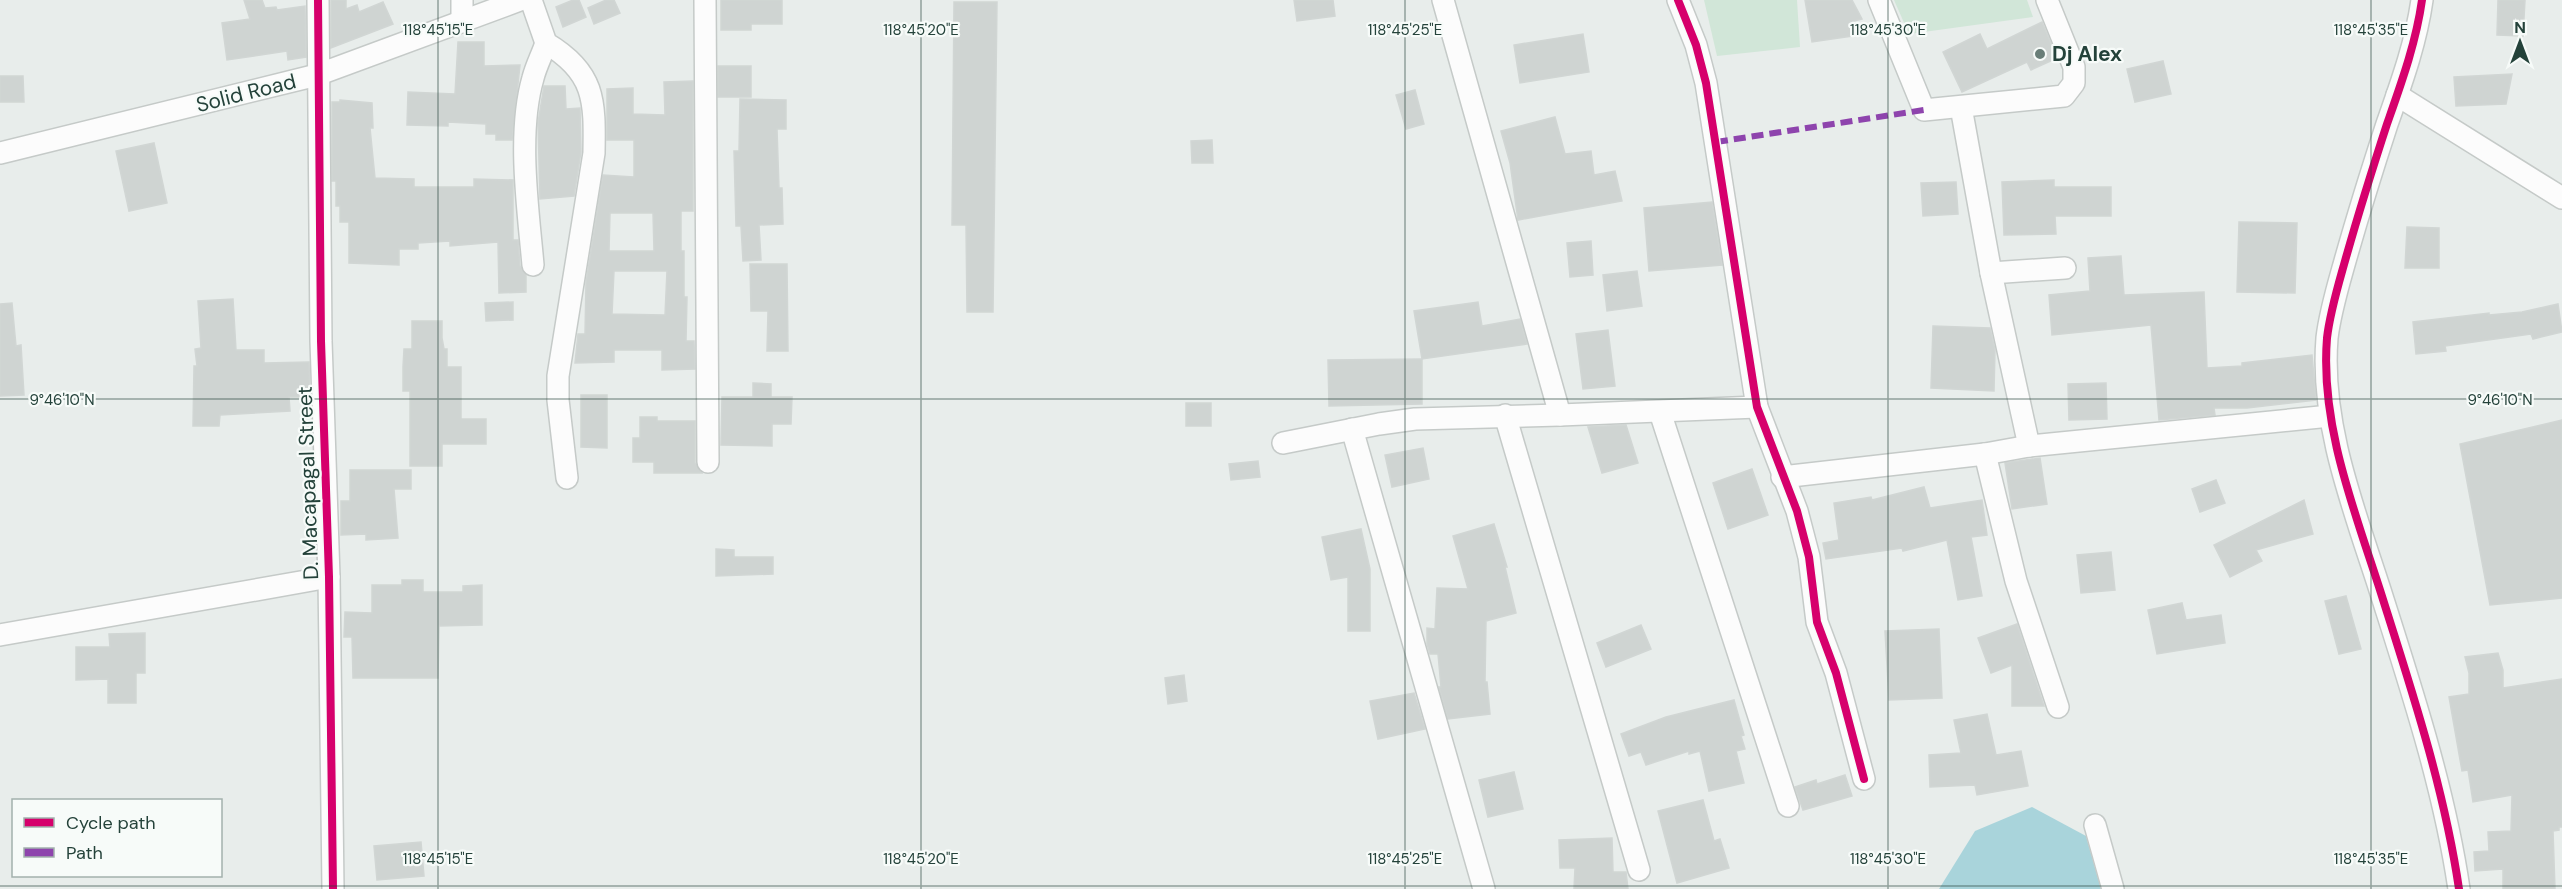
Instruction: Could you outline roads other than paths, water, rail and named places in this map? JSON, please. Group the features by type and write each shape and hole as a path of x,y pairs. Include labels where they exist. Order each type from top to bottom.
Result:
{"street":[{"name":"D. Macapagal Street","path":"318,0 321,341 329,577 333,889"},
{"path":"462,0 462,22"},
{"name":"Solid Road","path":"0,153 317,75 520,0"},
{"path":"531,0 546,43 566,55 583,74 591,95 594,124 594,153 558,376 558,400 567,478"},
{"path":"705,0 708,462"},
{"path":"1443,0 1560,414"},
{"path":"1678,0 1696,45 1706,83 1757,408 1797,511 1809,557 1817,622 1836,673 1864,779"},
{"path":"1879,0 1924,110 2064,96 2074,83 2074,67 2047,0"},
{"path":"2422,0 2419,20 2362,201 2337,291 2327,337 2330,416 2344,475 2404,665 2437,785 2454,853 2459,889"},
{"path":"533,265 526,191 527,127 532,79 546,43"},
{"path":"2397,95 2562,198"},
{"path":"1961,107 1991,273 2029,446"},
{"path":"1991,273 2065,268"},
{"path":"1283,443 1415,419 1757,408"},
{"path":"1660,412 1788,806"},
{"path":"1505,415 1639,870"},
{"path":"1782,477 1984,454 2029,446 2330,416"},
{"path":"1352,429 1454,792 1484,889"},
{"path":"1984,454 2016,581 2058,707"},
{"path":"0,635 329,577"},
{"path":"2095,825 2113,889"}],"water":[{"path":"2032,807 2086,836 2101,889 1939,889 1975,831"}],"place":[{"name":"Dj Alex","path":"2040,54"}]}
